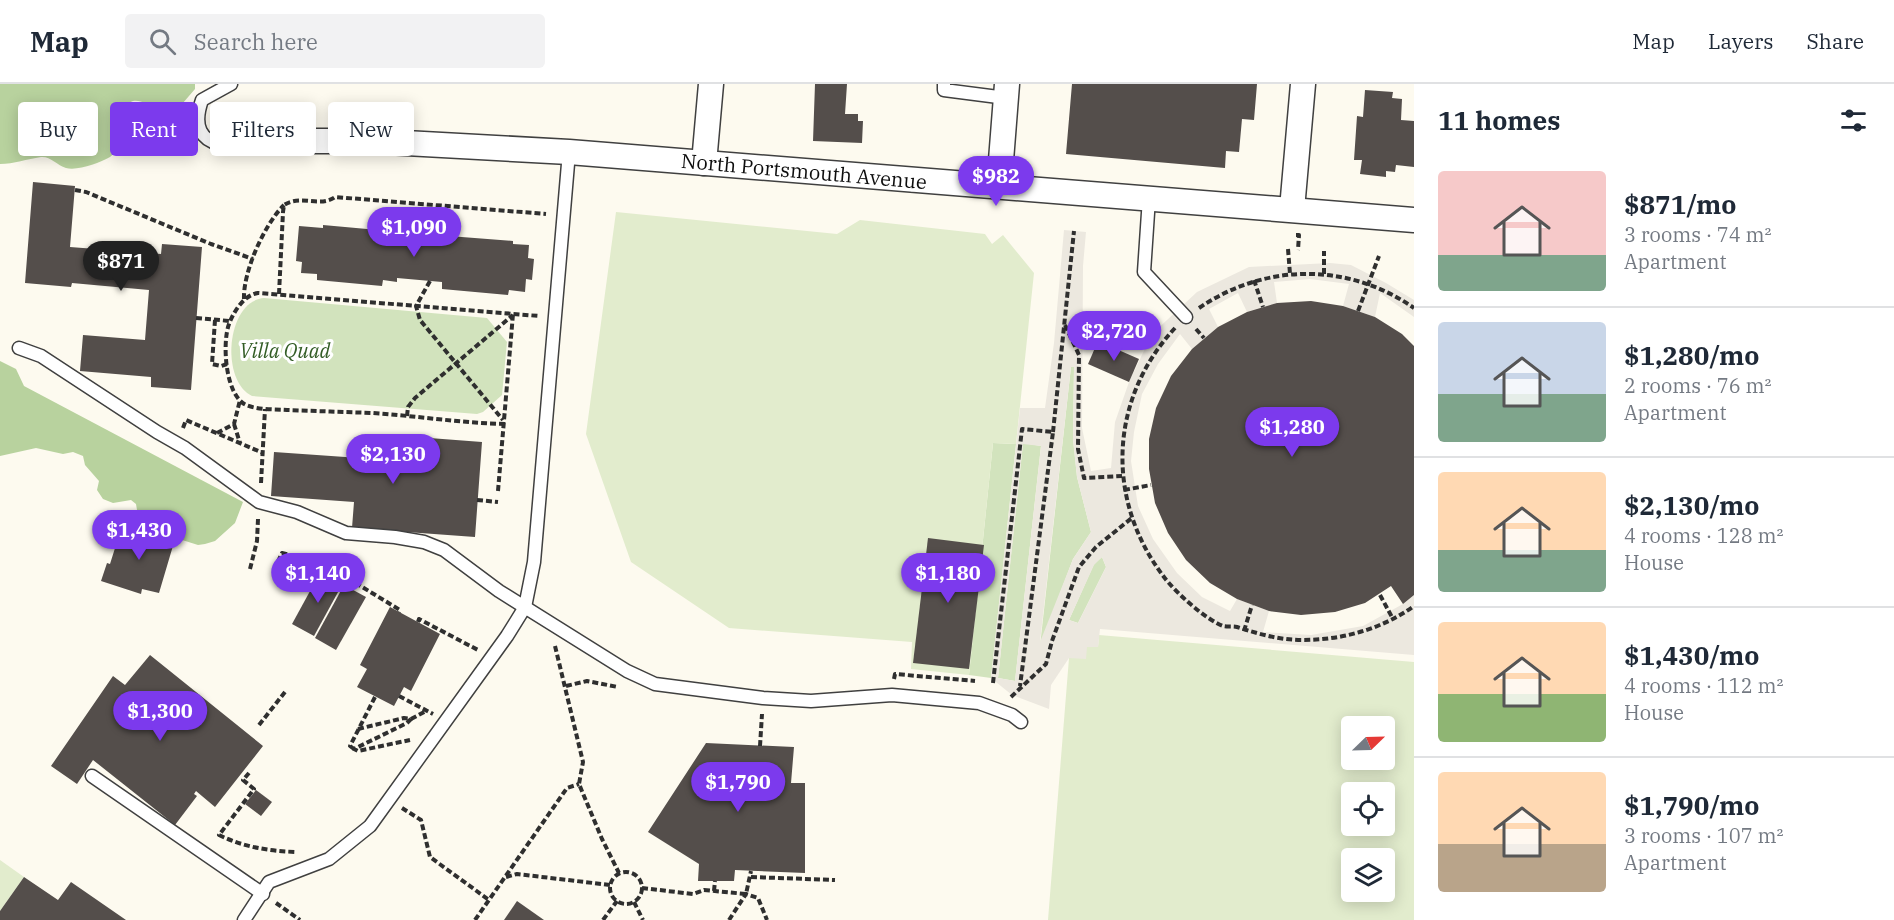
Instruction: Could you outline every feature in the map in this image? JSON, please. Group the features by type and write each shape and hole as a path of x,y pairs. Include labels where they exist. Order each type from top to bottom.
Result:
{"street":[{"path":"704,163 711,84"},
{"path":"1292,209 1303,84"},
{"path":"999,186 1006,91"},
{"name":"North Portsmouth Avenue","path":"316,141 369,141 569,152 1414,220"}],"lane":[{"path":"210,142 205,138 197,119 202,100 231,84"},
{"path":"944,84 944,90 1006,91"},
{"path":"244,920 269,882 320,864 339,852 370,826 525,608 534,562 569,152"},
{"path":"1149,198 1144,272 1186,317"},
{"path":"19,348 41,356 157,432 175,441 259,502 297,512 345,533 395,537 433,545 444,550 525,608 627,671 655,684 763,698 811,701 892,695 979,704 1006,713 1021,722"},
{"path":"92,776 263,894"}],"path":[{"path":"75,190 86,192 253,259"},
{"path":"244,300 244,285 269,224 284,205 298,200 328,202 335,197 546,213"},
{"path":"279,294 284,205"},
{"path":"1020,686 1053,432 1074,231"},
{"path":"1288,235 1299,235 1298,250"},
{"path":"1288,249 1290,274"},
{"path":"1324,251 1324,274"},
{"path":"1358,311 1379,256"},
{"path":"1414,308 1385,290 1348,278 1324,274 1290,274 1254,280 1219,296 1186,317 1160,346 1140,376 1122,447 1124,490 1153,563 1172,588 1188,603 1223,626 1236,627 1278,639 1317,640 1358,633 1393,619 1414,606"},
{"path":"1254,280 1263,307"},
{"path":"416,306 430,281"},
{"path":"504,423 265,409 247,405 240,400 230,380 226,336 230,321 244,300 258,293 555,317"},
{"path":"416,306 424,327 504,423"},
{"path":"407,416 408,407 415,398 513,314"},
{"path":"498,491 513,314"},
{"path":"196,318 230,321"},
{"path":"215,320 212,364 221,366 227,364"},
{"path":"1064,324 1079,355 1078,449 1084,478 1122,476"},
{"path":"240,400 234,424 240,443"},
{"path":"261,490 265,409"},
{"path":"186,420 263,453"},
{"path":"216,433 234,424"},
{"path":"993,683 1022,429 1053,432"},
{"path":"1124,490 1151,485"},
{"path":"477,500 498,502"},
{"path":"250,569 257,541 259,510"},
{"path":"1006,713 1012,695 1046,664 1079,567 1096,547 1133,517"},
{"path":"274,570 282,554 321,562 400,610 399,612"},
{"path":"1380,595 1393,619"},
{"path":"1244,631 1252,605"},
{"path":"418,622 419,619 492,657"},
{"path":"560,664 583,762 579,784 619,873"},
{"path":"566,686 580,682 596,682 627,690"},
{"path":"259,725 285,692"},
{"path":"399,696 445,722"},
{"path":"375,697 350,746 358,751 417,739 429,745"},
{"path":"760,746 763,698"},
{"path":"354,749 427,711"},
{"path":"358,729 404,718 411,719"},
{"path":"249,773 243,780 254,789 219,835 237,844 273,851 297,852"},
{"path":"475,920 567,788 579,784"},
{"path":"390,800 421,820 430,857 489,900"},
{"path":"729,920 746,894 751,871"},
{"path":"619,873 633,873 639,877 642,888 639,898 634,902 624,904 613,897 610,885 619,873"},
{"path":"506,877 517,874 610,885"},
{"path":"751,877 835,879"},
{"path":"714,891 715,881"},
{"path":"642,888 693,894 704,890 746,894 758,898 767,920"},
{"path":"263,894 300,920"},
{"path":"603,920 617,901"},
{"path":"634,902 643,920"}],"green space":[{"path":"0,84 195,84 195,89 184,102 110,102 111,156 100,162 71,169 44,157 0,164"},
{"path":"616,212 837,234 860,220 985,234 992,244 1003,235 1034,273 1016,444 993,443 969,675 911,669 912,642 729,628 631,562 586,434"},
{"name":"Villa Quad","path":"264,298 487,318 507,342 502,395 483,412 477,414 252,396 242,388 235,375 232,342 235,326 242,312 251,302"},
{"path":"0,361 16,369 24,386 243,502 235,523 215,541 198,545 179,539 173,534 142,525 139,522 136,504 131,500 113,503 103,499 97,490 99,481 85,465 83,456 73,452 63,454 36,448 0,456"},
{"path":"1071,367 1074,367 1073,439 1077,477 1091,532 1073,559 1040,646"},
{"path":"993,443 1016,444 991,678 969,675"},
{"path":"1023,443 1041,446 1015,681 998,678"},
{"path":"1102,557 1106,567 1078,623 1069,620 1094,564"},
{"path":"1099,635 1414,662 1414,920 1048,920 1069,658 1087,646 1098,647"},
{"path":"0,860 24,877 0,911"}],"shaded area":[{"path":"1064,230 1086,232 1083,266 1082,428 1091,471 1111,468 1115,422 1129,382 1152,334 1197,292 1249,267 1330,263 1351,265 1414,300 1414,317 1380,293 1375,317 1343,306 1349,284 1310,279 1274,282 1277,303 1247,312 1238,293 1209,309 1218,327 1192,349 1180,334 1158,364 1142,394 1131,461 1138,506 1153,539 1177,573 1202,597 1230,611 1237,599 1269,611 1263,632 1311,635 1363,626 1403,604 1414,595 1414,655 1100,629 1098,647 1087,647 1086,659 1069,658 1051,685 1049,709 1012,695 991,678 1020,408 1045,408 1054,343","holes":["1071,367 1074,367 1073,439 1077,477 1091,532 1073,559 1040,642","1023,444 1041,446 1015,681 998,678","1102,557 1106,567 1078,623 1069,620 1094,565"]}],"building":[{"path":"815,84 847,84 845,114 858,114 858,121 863,121 862,143 813,141"},
{"path":"1072,84 1257,84 1254,120 1242,119 1239,152 1226,151 1225,168 1066,154"},
{"path":"1365,90 1393,92 1392,98 1402,99 1401,120 1414,121 1414,167 1396,165 1395,172 1386,171 1386,177 1360,174 1362,160 1354,160 1357,116 1363,117"},
{"path":"33,182 75,186 70,247 161,254 162,244 202,247 191,390 151,387 151,377 80,371 83,335 145,340 149,290 72,283 71,287 25,283"},
{"path":"401,221 437,224 436,235 513,241 513,244 529,245 528,258 534,259 532,280 526,279 525,292 509,290 508,295 442,289 442,282 397,278 397,282 383,280 382,286 317,280 317,274 301,273 302,262 296,261 299,226 323,228 323,225 400,232"},
{"path":"1311,301 1343,306 1375,317 1402,334 1414,346 1414,595 1403,604 1391,586 1365,603 1335,612 1301,615 1269,611 1237,599 1210,583 1186,560 1168,533 1155,503 1149,469 1149,439 1156,408 1171,376 1192,349 1218,327 1247,312 1277,303"},
{"path":"1098,341 1139,359 1129,382 1088,364"},
{"path":"390,435 482,442 475,537 352,528 354,502 271,496 274,452 388,460"},
{"path":"135,527 175,539 159,593 142,589 141,594 101,581 107,563 110,564 121,529 133,533"},
{"path":"928,538 984,545 969,669 913,663"},
{"path":"321,571 343,583 314,636 292,624"},
{"path":"344,585 366,597 336,650 315,638"},
{"path":"390,607 440,634 411,691 404,687 394,706 357,687 367,669 360,665"},
{"path":"150,655 263,746 215,807 196,791 194,794 197,796 175,825 93,760 77,784 51,766 113,676 125,685"},
{"path":"706,743 794,747 791,783 805,783 805,873 735,870 734,881 698,881 699,864 648,832"},
{"path":"256,790 272,802 261,816 245,804"},
{"path":"24,877 58,900 71,882 126,920 0,920 0,911"},
{"path":"517,901 544,920 504,920"}]}
